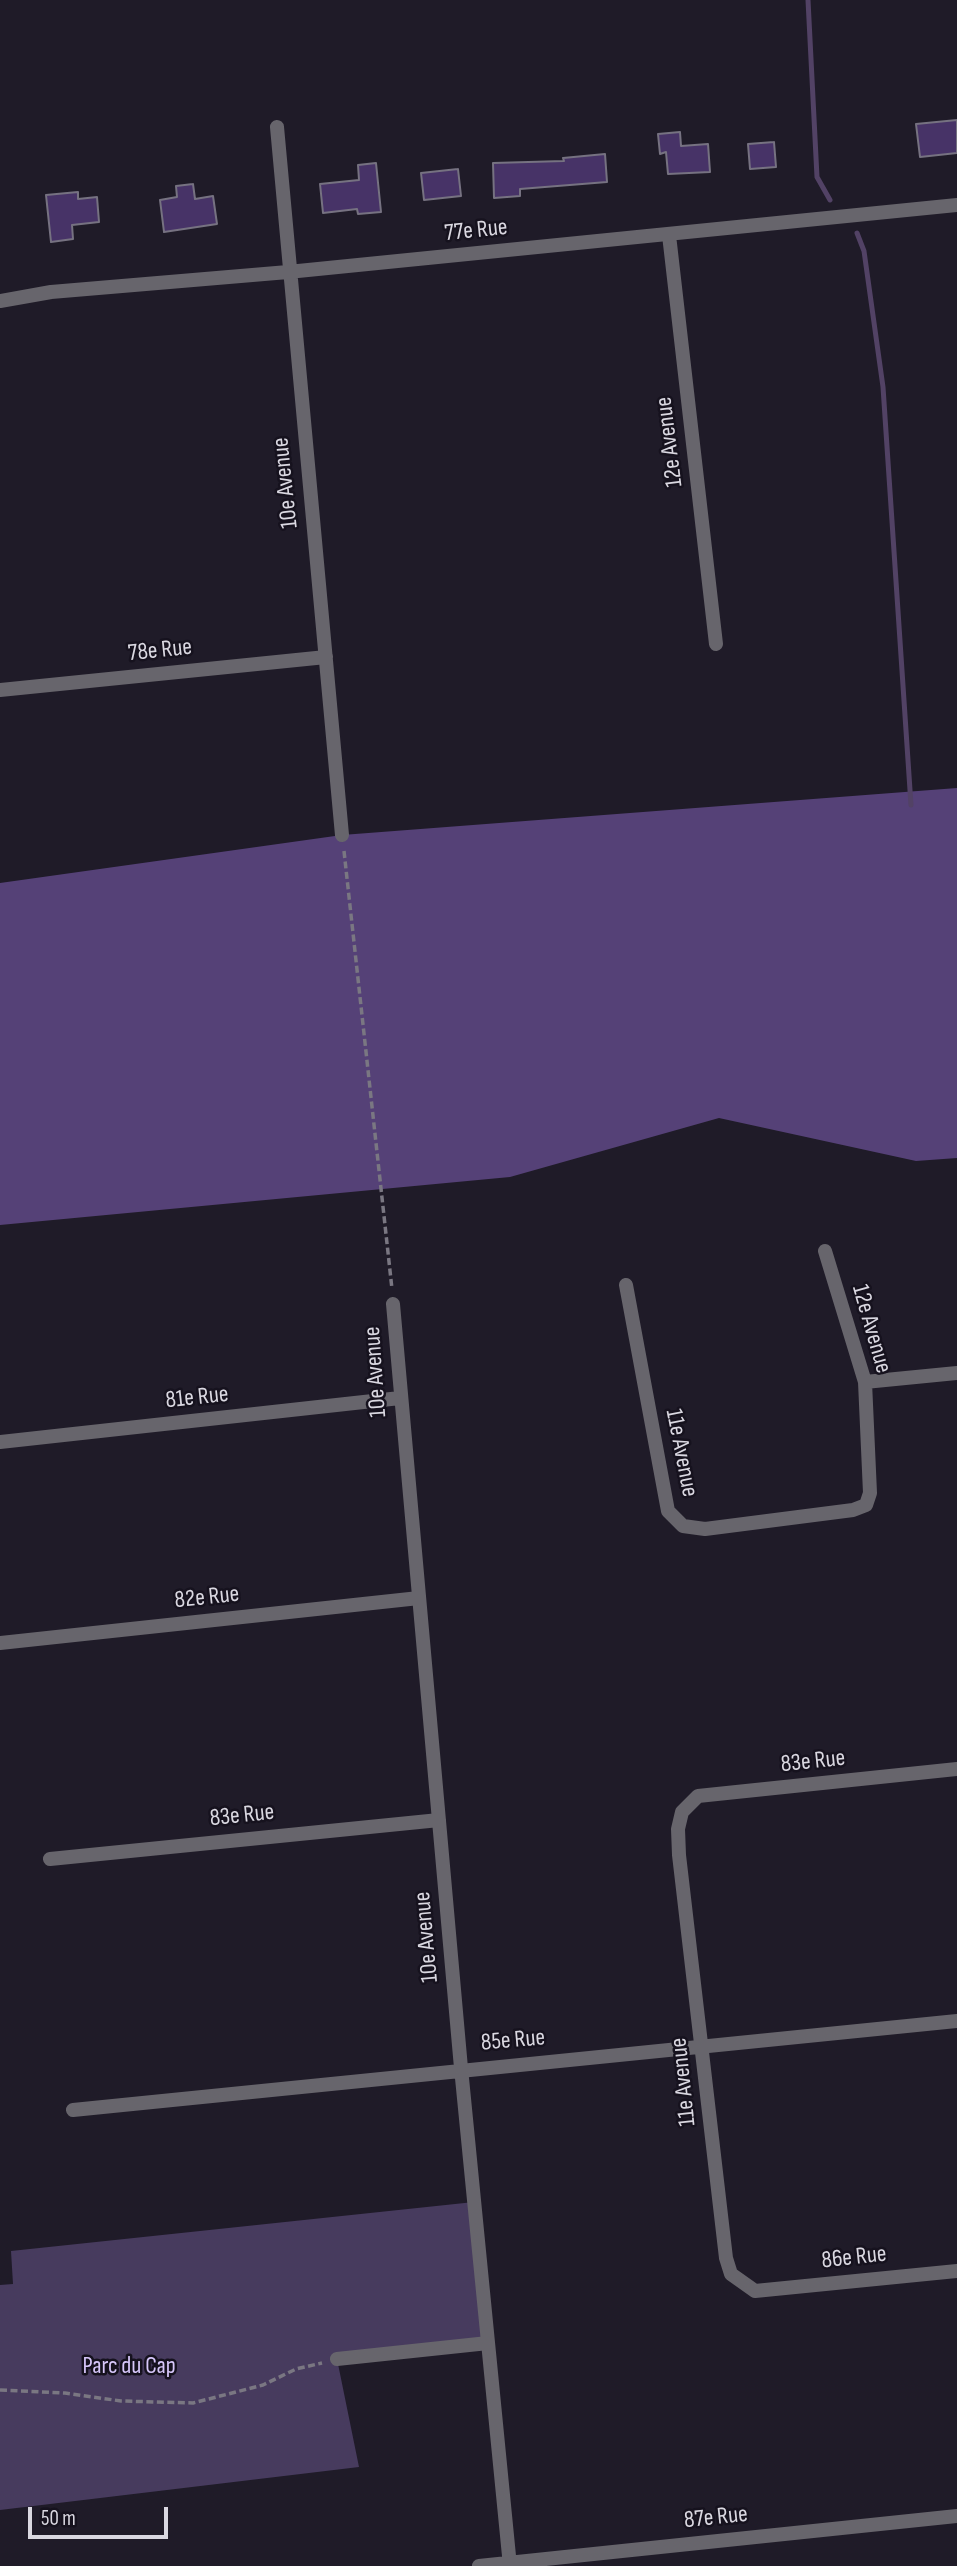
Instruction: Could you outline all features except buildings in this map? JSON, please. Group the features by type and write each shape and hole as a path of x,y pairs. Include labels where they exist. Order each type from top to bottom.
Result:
{"street":[{"name":"10e Avenue","path":"277,127 288,272 342,835"},
{"name":"77e Rue","path":"0,301 51,292 288,272 957,205"},
{"name":"12e Avenue","path":"669,235 716,644"},
{"name":"78e Rue","path":"0,690 326,657"},
{"name":"12e Avenue","path":"825,1251 864,1382 870,1493 866,1505"},
{"name":"11e Avenue","path":"626,1285 668,1511 683,1526 705,1529 853,1510 866,1505"},
{"name":"10e Avenue","path":"393,1304 461,2068 510,2564"},
{"path":"864,1382 957,1373"},
{"name":"81e Rue","path":"0,1442 400,1398"},
{"name":"82e Rue","path":"0,1643 419,1598"},
{"name":"83e Rue","path":"679,1855 682,1812 698,1796 957,1769"},
{"name":"83e Rue","path":"50,1858 439,1820"},
{"name":"11e Avenue","path":"679,1855 726,2258 731,2274 755,2291"},
{"name":"85e Rue","path":"73,2110 461,2068 957,2021"},
{"name":"86e Rue","path":"755,2291 957,2271"},
{"path":"337,2359 488,2343"},
{"name":"87e Rue","path":"479,2566 957,2516"}],"path":[{"path":"342,835 393,1304"},
{"path":"0,2390 65,2393 121,2401 193,2403 263,2385 296,2369 337,2359"}],"green space":[{"name":"Parc du Cap","path":"474,2202 488,2343 337,2359 359,2467 0,2510 0,2285 13,2284 11,2251"}],"shaded area":[{"path":"957,788 957,1158 916,1161 719,1118 510,1177 0,1225 0,883 342,835"}],"waterway":[{"path":"808,0 817,177 830,200"},
{"path":"857,233 864,251 883,387 911,805"}]}
